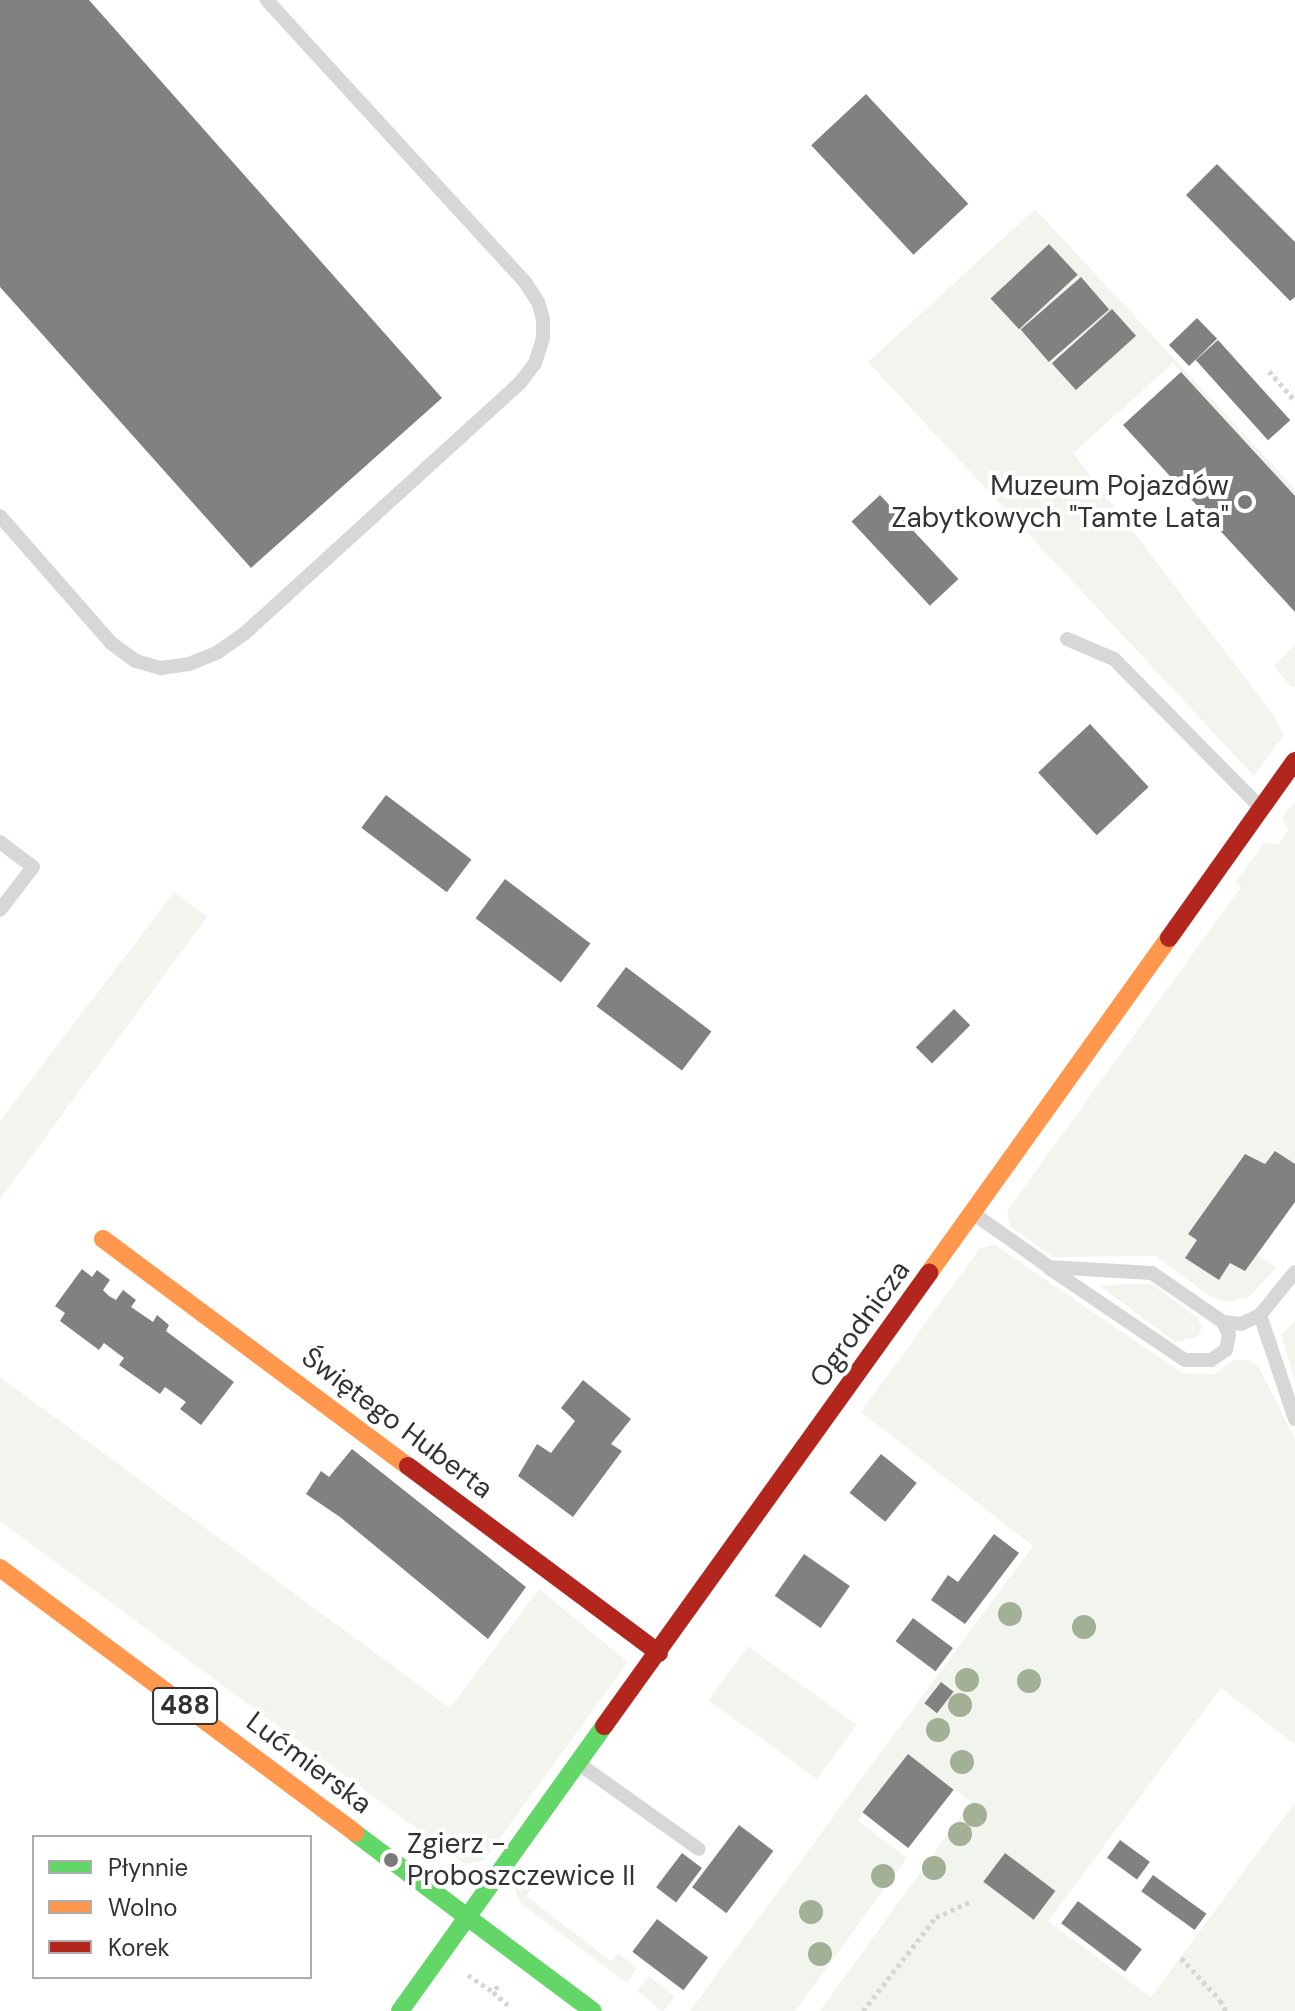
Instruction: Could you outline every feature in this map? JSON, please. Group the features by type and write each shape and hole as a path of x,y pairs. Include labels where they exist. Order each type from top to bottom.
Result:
{"street":[{"name":"Ogrodnicza","path":"400,2011 1295,761"},
{"name":"Świętego Huberta","path":"103,1239 659,1653"},
{"name":"Lućmierska","path":"0,1568 468,1918"},
{"name":"488","path":"468,1918 593,2011"}],"lane":[{"path":"0,516 111,643 136,661 161,668 189,664 218,652 244,634 520,383 535,363 543,338 543,319 538,302 525,282 267,0"},
{"path":"1067,639 1114,659 1261,808"},
{"path":"0,842 33,867 0,910"},
{"path":"973,1214 1185,1360 1211,1360 1226,1350 1229,1334 1223,1322"},
{"path":"1049,1267 1152,1273 1223,1322 1241,1324 1260,1315 1295,1272"},
{"path":"1260,1315 1289,1409 1295,1419"},
{"path":"579,1764 699,1849"}],"path":[{"path":"1269,371 1295,401"},
{"path":"863,2011 936,1917 970,1902"},
{"path":"1181,1958 1220,2000 1226,2011"},
{"path":"460,1970 493,1992"}],"shaded area":[{"path":"1035,209 1295,489 1295,496 1173,363 1073,453 1272,713 1284,735 1254,776 868,362"},
{"path":"1295,645 1295,687 1291,687 1274,666"},
{"path":"1295,801 1295,1164 1265,1164 1245,1154 1188,1233 1245,1271 1257,1254 1276,1268 1250,1296 1228,1302 1210,1296 1156,1256 1053,1257 1010,1226 1007,1211 1241,887 1235,882 1264,843 1279,844 1288,830 1282,818"},
{"path":"174,892 207,917 0,1199 0,1121"},
{"path":"995,1245 1182,1373 1215,1374 1234,1360 1250,1360 1259,1368 1295,1439 1295,1744 1221,1688 1048,1921 1151,1997 1295,1803 1295,2011 820,2011 971,1802 908,1754 858,1821 907,1858 795,2011 690,2011 1033,1546 861,1412 980,1248"},
{"path":"1152,1284 1196,1317 1202,1326 1198,1337 1175,1342 1099,1285"},
{"path":"1295,1320 1295,1381 1281,1335"},
{"path":"0,1377 450,1708 539,1589 628,1662 484,1860 465,1864 0,1521"},
{"path":"748,1646 856,1725 817,1779 709,1700"},
{"path":"526,1875 536,1883 526,1896 611,1961 618,1953 637,1968 627,1983 520,1903 515,1889"},
{"path":"649,1976 675,1997 662,2011 637,1991"}],"building":[{"path":"0,0 89,0 442,398 251,568 0,287"},
{"path":"866,94 968,204 913,255 811,145"},
{"path":"1217,164 1295,242 1295,297 1290,301 1186,195"},
{"path":"1049,244 1078,275 1019,329 990,299"},
{"path":"1081,277 1109,309 1049,362 1021,329"},
{"path":"1112,309 1136,336 1076,390 1052,363"},
{"path":"1197,318 1217,339 1189,366 1169,345"},
{"path":"1218,340 1290,420 1268,440 1196,360"},
{"path":"1181,372 1295,496 1295,612 1123,425"},
{"path":"880,495 958,579 930,606 851,522"},
{"path":"1090,724 1149,787 1097,835 1038,772"},
{"path":"386,795 471,859 447,892 361,828"},
{"path":"505,879 590,943 561,983 476,918"},
{"path":"626,967 711,1031 682,1071 597,1006"},
{"path":"954,1009 970,1025 932,1063 916,1047"},
{"path":"1275,1151 1295,1164 1295,1202 1245,1271 1230,1263 1219,1280 1185,1258 1197,1240 1188,1234 1245,1154 1265,1164"},
{"path":"82,1269 92,1277 97,1270 110,1280 103,1290 109,1296 116,1300 123,1290 136,1300 131,1307 153,1322 157,1315 169,1325 166,1331 234,1382 201,1425 180,1409 186,1402 165,1387 160,1394 119,1365 124,1358 104,1343 99,1350 60,1321 65,1313 55,1306"},
{"path":"583,1380 631,1419 611,1444 622,1451 573,1517 518,1476 537,1444 551,1453 575,1421 561,1408"},
{"path":"352,1449 526,1587 488,1639 340,1517 306,1494 321,1471 329,1477"},
{"path":"881,1454 917,1483 885,1522 850,1493"},
{"path":"994,1534 1019,1553 965,1624 931,1600 948,1575 958,1582"},
{"path":"804,1554 850,1586 821,1628 775,1596"},
{"path":"913,1618 953,1648 935,1671 896,1641"},
{"path":"941,1682 954,1692 937,1713 924,1703"},
{"path":"908,1754 954,1790 908,1848 862,1812"},
{"path":"739,1825 773,1851 726,1913 692,1887"},
{"path":"1120,1840 1150,1862 1137,1880 1107,1858"},
{"path":"682,1853 702,1868 676,1902 656,1887"},
{"path":"1005,1853 1055,1891 1034,1920 983,1882"},
{"path":"1153,1875 1206,1914 1195,1930 1141,1891"},
{"path":"1078,1901 1142,1949 1125,1972 1061,1923"},
{"path":"657,1919 708,1958 683,1990 632,1952"}],"traffic: fast":[{"path":"400,2011 604,1726"},
{"path":"355,1833 593,2011"}],"traffic: slow":[{"path":"929,1273 1169,938"},
{"path":"103,1239 408,1466"},
{"path":"0,1568 355,1833"}],"traffic: jam":[{"path":"1169,938 1295,761"},
{"path":"604,1726 929,1273"},
{"path":"408,1466 659,1653"}],"place":[{"name":"Muzeum Pojazdów Zabytkowych \"Tamte Lata\"","path":"1245,502"},
{"name":"Zgierz - Proboszczewice II","path":"391,1860"}]}
